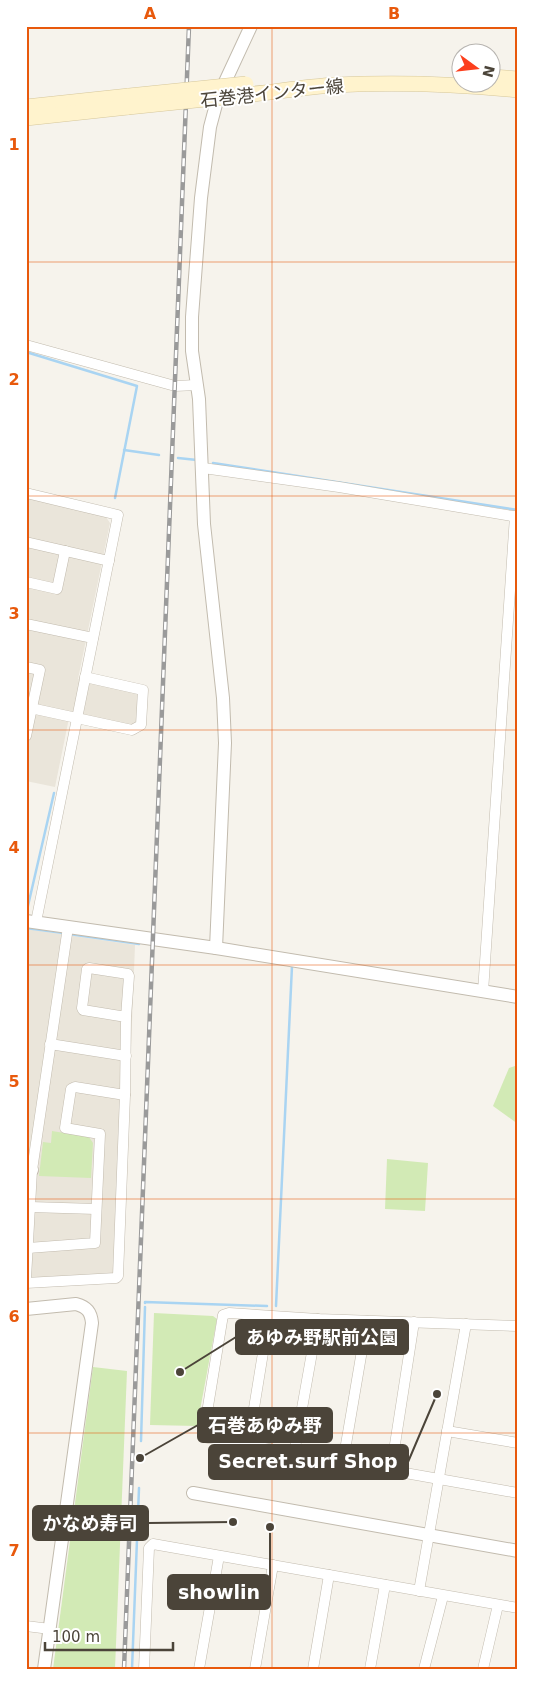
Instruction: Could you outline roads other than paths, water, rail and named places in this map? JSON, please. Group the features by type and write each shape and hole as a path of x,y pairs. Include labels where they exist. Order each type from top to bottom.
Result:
{"main road":[{"name":"石巻港インター線","path":"245,90 336,76 452,75"},
{"path":"502,78 518,79"},
{"name":"石巻港インター線","path":"26,107 333,85 473,86 518,90"},
{"name":"石巻港インター線","path":"26,118 128,101"}],"street":[{"path":"216,948 225,743 223,698 204,524 203,468 197,385 192,351 192,317 206,152 218,97 251,26"},
{"path":"26,345 175,386 197,385"},
{"path":"203,468 516,517 484,992"},
{"path":"26,493 118,516 77,718 31,921 216,948 518,997"},
{"path":"26,542 109,561"},
{"path":"26,582 57,589 66,551"},
{"path":"26,624 93,638"},
{"path":"26,666 40,670 29,707 26,736"},
{"path":"29,707 132,730 141,725 143,690 85,677"},
{"path":"26,1278 30,1207 29,1169 68,927"},
{"path":"26,1283 116,1278 118,1276 129,976 87,969 83,1010 126,1017"},
{"path":"50,1044 126,1056"},
{"path":"28,1248 95,1243 100,1134 65,1128 72,1089 126,1095"},
{"path":"30,1207 96,1209"},
{"path":"26,1309 76,1304 82,1306 91,1315 92,1323 44,1669"},
{"path":"518,1326 318,1319 229,1313 224,1315 222,1320 202,1437 518,1493"},
{"path":"248,1445 270,1316"},
{"path":"294,1453 318,1319"},
{"path":"343,1462 367,1320"},
{"path":"391,1470 414,1322"},
{"path":"419,1591 466,1324"},
{"path":"447,1431 518,1443"},
{"path":"193,1493 518,1551"},
{"path":"144,1669 149,1548 153,1544 518,1608"},
{"path":"199,1669 219,1556"},
{"path":"255,1669 274,1565"},
{"path":"313,1669 329,1575"},
{"path":"370,1669 385,1585"},
{"path":"424,1669 442,1596"},
{"path":"483,1669 498,1605"},
{"path":"26,1626 50,1630"}],"waterway":[{"path":"26,352 137,386 115,498"},
{"path":"124,450 159,455"},
{"path":"178,458 197,460"},
{"path":"213,463 518,510"},
{"path":"27,910 54,793"},
{"path":"26,928 63,933"},
{"path":"69,934 139,944"},
{"path":"276,1306 292,966"},
{"path":"145,1303 267,1306"},
{"path":"141,1441 145,1307"},
{"path":"132,1669 139,1488"}],"railway":[{"path":"124,1669 189,26"}],"place":[{"name":"あゆみ野駅前公園","path":"180,1372"},
{"name":"Secret.surf Shop","path":"437,1394"},
{"name":"石巻あゆみ野","path":"140,1458"},
{"name":"かなめ寿司","path":"233,1522"},
{"name":"showlin","path":"270,1527"}]}
